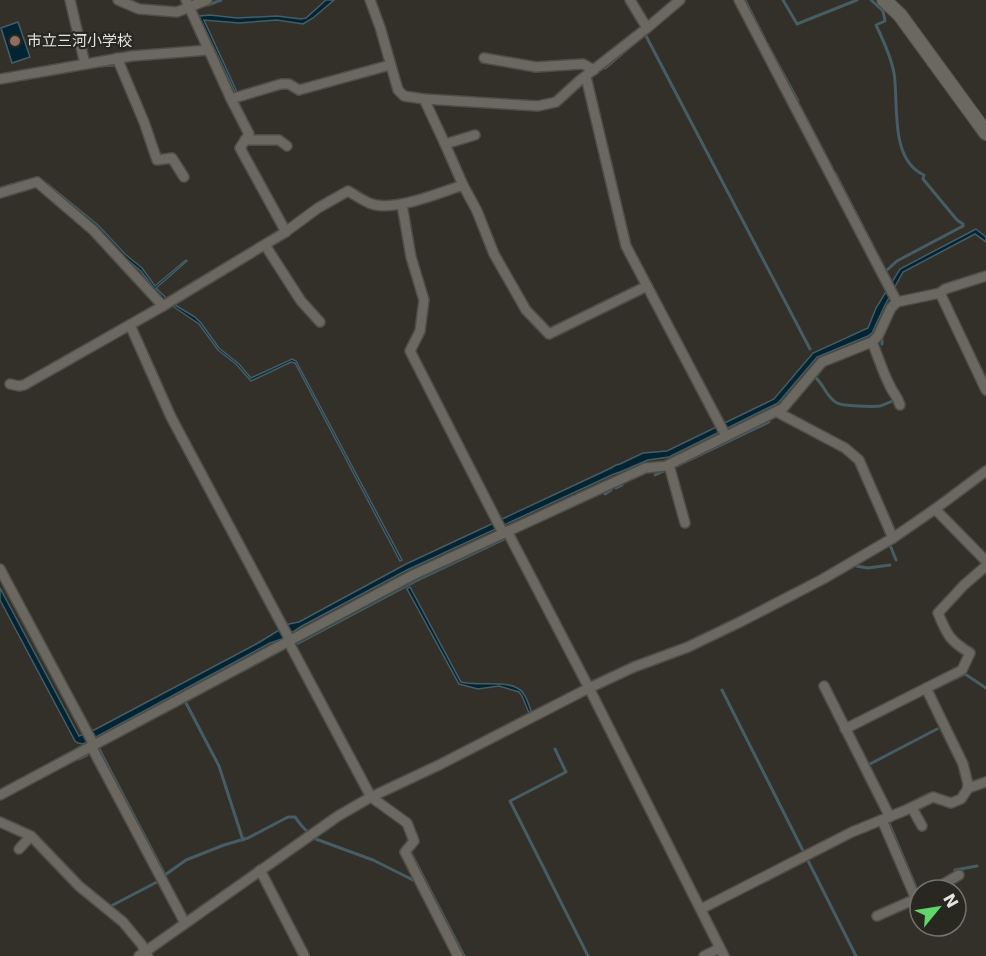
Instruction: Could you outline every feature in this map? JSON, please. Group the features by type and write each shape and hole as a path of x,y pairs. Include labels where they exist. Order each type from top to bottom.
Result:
{"street":[{"path":"70,0 85,64"},
{"path":"118,0 139,9 177,12 188,3 207,0"},
{"path":"370,0 398,90 404,96 538,106 556,102 680,0"},
{"path":"630,0 647,28"},
{"path":"0,795 289,639 413,575 645,468 669,465 723,431 777,412 822,362 872,342 878,336 891,308 893,294 739,0"},
{"path":"884,0 900,15 986,133"},
{"path":"188,3 249,134 240,148 286,232"},
{"path":"0,79 117,58 209,50"},
{"path":"117,58 157,160 172,158 184,177"},
{"path":"484,58 536,67 582,60 590,73 626,246 723,431"},
{"path":"231,99 281,84 289,84 299,90 390,65"},
{"path":"424,99 477,211 494,254 526,310 549,334 647,286"},
{"path":"446,144 475,135"},
{"path":"245,140 279,140 287,146"},
{"path":"0,193 37,183 93,230 163,306"},
{"path":"10,384 24,385 130,325 265,245 318,208 348,191 371,204 385,206 402,205 463,185"},
{"path":"402,205 412,259 424,300 420,331 410,351 589,688 722,952 704,956"},
{"path":"265,245 301,301 320,322"},
{"path":"893,294 940,293 945,288 986,276"},
{"path":"940,293 986,390"},
{"path":"130,325 171,417 371,797 407,822 414,841 405,852 458,956"},
{"path":"872,342 891,390 897,393 900,405"},
{"path":"777,412 845,448 860,460 893,538"},
{"path":"669,465 685,523"},
{"path":"0,822 31,836 79,886 123,922 142,945 144,955 260,870 338,816 371,797 440,765 589,688 688,648 823,579 893,538 986,471"},
{"path":"935,509 986,561"},
{"path":"845,729 962,670 970,653 956,644 947,633 938,614 964,585 986,566"},
{"path":"1,572 87,731 185,923"},
{"path":"824,686 886,819 910,878"},
{"path":"926,688 963,764 968,788"},
{"path":"701,909 852,832 933,797 951,803 957,801 968,788 986,782"},
{"path":"912,808 922,826"},
{"path":"19,849 31,836"},
{"path":"260,870 303,955"},
{"path":"954,878 959,875"},
{"path":"877,916 908,902"}],"water":[{"path":"326,0 334,0 303,24 277,20 239,23 204,20 237,92 235,92 199,16 237,18 277,16 301,19 306,18"},
{"path":"18,22 30,57 12,63 1,28"},
{"path":"48,184 98,225 125,254 142,268 155,286 186,260 156,288 166,298 163,300 141,271 123,256 97,227 47,186"},
{"path":"976,229 986,237 986,242 975,234 903,272 872,333 817,357 778,403 669,457 648,460 614,474 407,570 83,744 75,741 0,600 0,588 79,736 406,564 616,465 643,453 667,451 774,399 813,353 868,328 876,308 900,269"},
{"path":"175,305 195,317 219,348 239,364 251,378 292,359 296,361 402,560 400,561 295,363 291,362 251,381 236,364 218,350 199,324 174,307"},
{"path":"503,538 504,540 417,581 298,644 297,642 415,580"},
{"path":"410,587 461,682 503,684 518,688 527,699 531,711 529,713 519,692 499,686 478,689 459,684 407,589"}],"waterway":[{"path":"208,5 221,0"},
{"path":"745,0 764,38"},
{"path":"783,0 797,24 857,0"},
{"path":"871,0 883,11 885,21 876,25 893,67 896,115 900,144 905,157 924,175 923,179 957,220 963,224 897,261 886,271"},
{"path":"645,34 810,349"},
{"path":"605,68 638,40"},
{"path":"767,44 798,101"},
{"path":"101,66 114,65"},
{"path":"800,107 832,168"},
{"path":"835,173 883,266"},
{"path":"0,188 25,181"},
{"path":"816,378 831,398 840,404 882,406 893,401"},
{"path":"677,466 769,422"},
{"path":"655,475 664,471"},
{"path":"616,488 622,485"},
{"path":"605,494 611,490"},
{"path":"890,545 896,560"},
{"path":"856,566 868,568 890,565"},
{"path":"932,690 965,674 986,688"},
{"path":"722,690 856,956"},
{"path":"186,703 219,766 243,840"},
{"path":"870,768 868,765 937,729"},
{"path":"99,749 165,875 186,860 248,838 288,817 295,817 313,838 373,860 414,879"},
{"path":"555,749 566,772 510,801 588,956"},
{"path":"79,759 87,755"},
{"path":"889,823 912,878"},
{"path":"411,853 464,956"},
{"path":"953,874 956,873 955,870 977,866"},
{"path":"108,906 157,882"}],"place":[{"name":"市立三河小学校","path":"15,41"}]}
